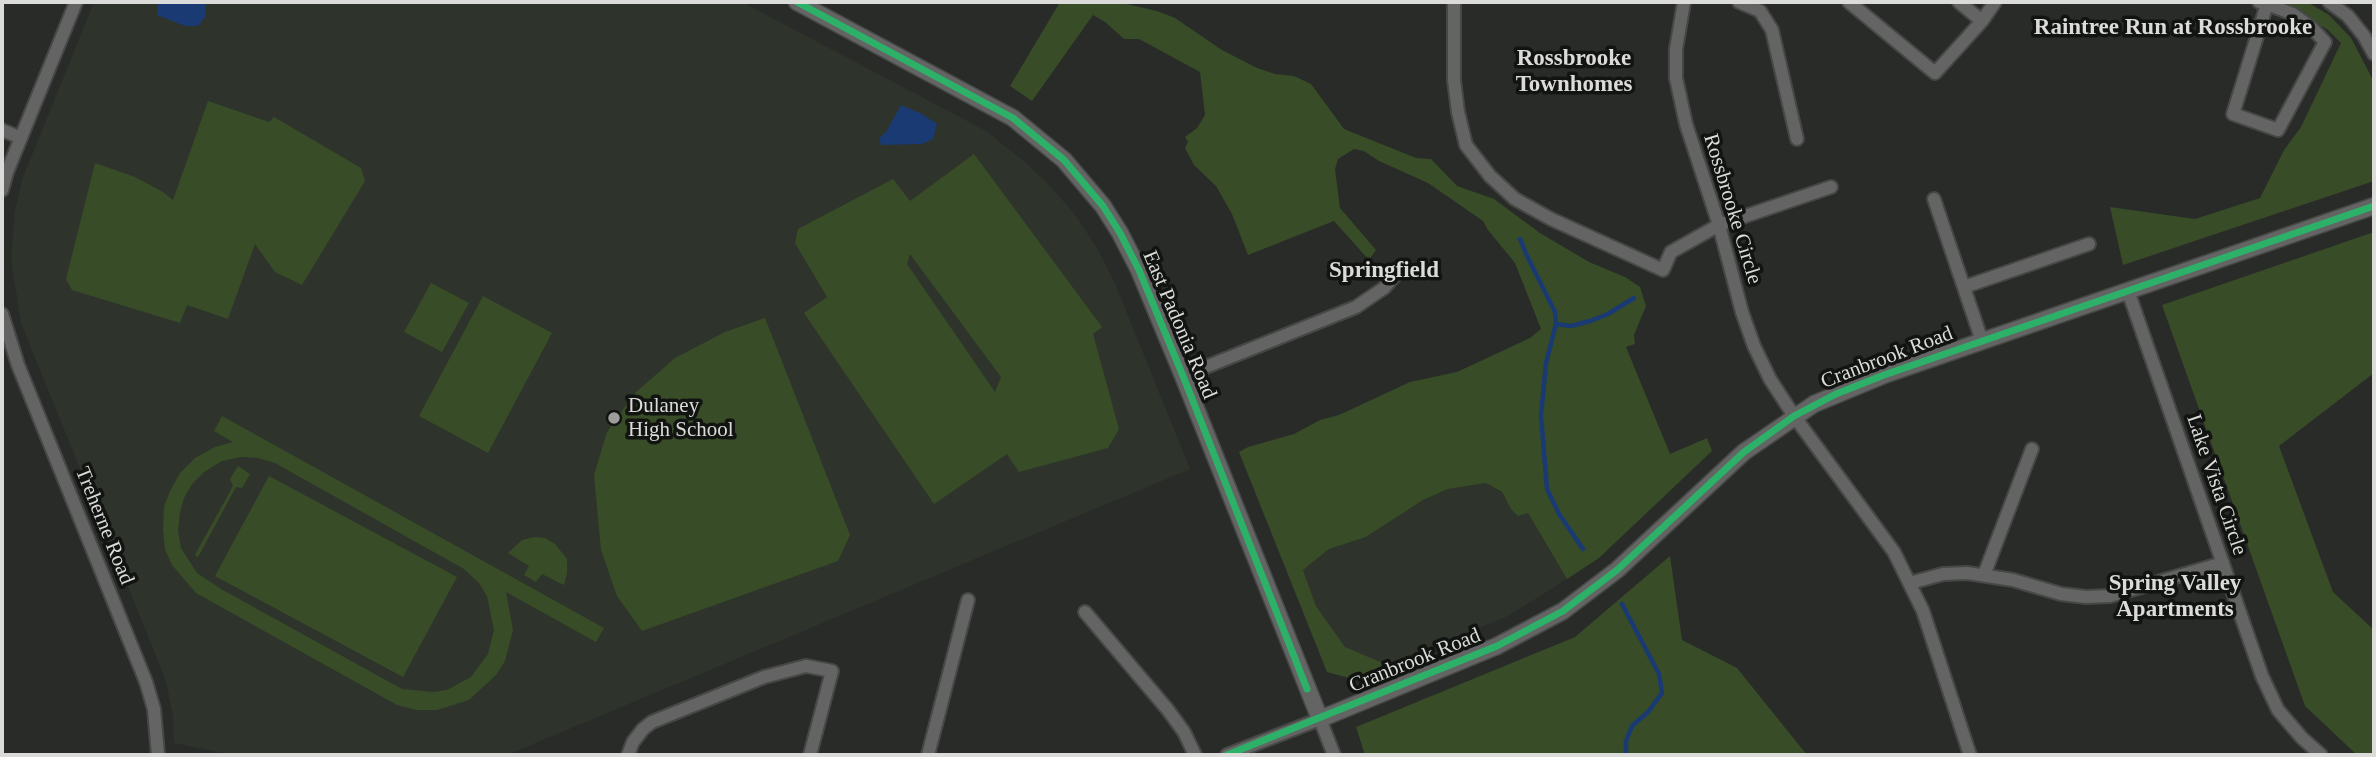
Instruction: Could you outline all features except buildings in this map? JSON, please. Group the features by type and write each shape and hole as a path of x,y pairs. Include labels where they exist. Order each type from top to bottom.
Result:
{"street":[{"path":"2,190 76,2"},
{"name":"East Padonia Road","path":"797,2 1013,118 1065,160 1103,206 1120,233 1183,376 1320,719"},
{"path":"1454,2 1454,80 1466,145 1490,176 1515,199 1551,219 1663,270 1671,253 1719,225 1831,187"},
{"name":"Rossbrooke Circle","path":"1684,2 1676,49 1676,78 1686,124 1754,346 1770,379 1794,416"},
{"path":"1739,2 1760,11 1772,30 1797,139"},
{"path":"1849,2 1935,73 1982,21 1995,2"},
{"path":"1959,2 1982,21"},
{"path":"2329,2 2348,16 2374,54"},
{"path":"2263,3 2292,13 2325,42 2278,130 2233,114 2263,3"},
{"path":"2,130 21,138"},
{"path":"1934,199 1982,341"},
{"name":"Cranbrook Road","path":"1320,719 1497,646 1563,611 1617,570 1744,452 1794,416 1858,384 2374,206"},
{"path":"1964,287 2089,244"},
{"path":"1183,376 1356,307 1384,288 1398,272"},
{"name":"Lake Vista Circle","path":"2129,291 2262,676 2278,710 2321,755"},
{"name":"Treherne Road","path":"2,314 18,365 146,682 154,709 158,755"},
{"path":"1794,416 1894,552 1938,651 1970,755"},
{"path":"1984,575 2032,449"},
{"path":"1910,583 1943,574 1984,575 2061,594 2110,596 2223,564"},
{"path":"928,755 968,600"},
{"path":"1085,612 1168,710 1184,732 1195,755"},
{"path":"628,755 633,741 652,722 764,677 806,666 832,671 810,755"},
{"path":"1227,755 1320,719 1334,755"}],"shaded area":[{"name":"Dulaney High School","path":"94,2 742,2 986,131 1050,186 1076,216 1114,281 1190,469 507,755 234,755 174,743 173,714 165,678 21,323 11,259 15,211 22,180"},
{"path":"1486,483 1502,493 1511,509 1528,513 1567,579 1508,616 1380,668 1382,663 1345,647 1316,606 1303,570 1329,549 1366,537 1423,500 1448,489"}],"green space":[{"path":"1060,2 1118,2 1157,11 1175,18 1222,50 1257,68 1294,76 1311,84 1344,129 1416,158 1431,159 1457,186 1494,199 1540,233 1589,262 1625,277 1640,287 1646,306 1634,335 1635,344 1626,347 1670,454 1707,438 1712,451 1599,558 1567,579 1528,513 1518,516 1502,492 1486,483 1448,489 1423,500 1366,537 1329,549 1303,570 1316,606 1345,647 1383,663 1376,678 1367,683 1327,672 1239,452 1294,434 1320,420 1339,415 1410,382 1457,372 1530,338 1541,329 1515,263 1483,221 1428,183 1379,161 1364,151 1354,149 1338,159 1335,169 1340,208 1376,250 1369,260 1334,221 1248,255 1232,214 1216,186 1194,165 1185,148 1188,142 1185,137 1197,128 1205,115 1200,72 1139,39 1124,39 1093,15 1032,101 1010,86"},
{"path":"2283,2 2307,2 2329,15 2351,38 2372,78 2374,181 2123,265 2110,207 2195,219 2260,198 2284,150 2301,127 2341,43 2328,30"},
{"path":"208,101 269,122 274,117 361,168 365,181 302,285 275,272 255,244 228,319 187,305 180,323 72,290 66,279 95,163 135,177 173,200"},
{"path":"974,154 1102,327 1093,334 1119,429 1108,448 1019,472 1007,454 934,504 804,313 827,297 795,243 798,229 893,179 910,201","holes":["910,254 1001,377 995,392 907,264"]},
{"path":"2374,232 2374,373 2279,446 2333,592 2374,630 2374,755 2357,755 2305,706 2162,305"},
{"path":"431,283 469,303 442,352 404,332"},
{"path":"483,296 552,333 488,453 419,416"},
{"path":"765,318 850,535 838,561 642,631 617,596 601,550 594,475 607,432 634,394 675,358 725,332"},
{"path":"222,416 604,628 596,642 506,592 513,630 505,661 496,675 469,700 437,710 417,710 397,705 196,593 172,565 165,549 164,507 180,473 195,458 215,447 233,442 214,431","holes":["241,457 275,463 464,569 479,583 487,596 494,630 488,654 471,677 447,690 433,692 402,689 221,589 197,573 181,548 178,531 184,498 192,484 204,472 222,461"]},
{"path":"238,466 250,474 242,488 236,487 198,557 195,555 233,486 230,479"},
{"path":"269,476 457,577 403,677 215,576"},
{"path":"545,538 555,544 567,559 564,585 542,574 536,582 524,575 529,566 508,553 522,540"},
{"path":"1670,556 1682,640 1737,668 1807,755 1365,755 1356,727 1575,637"}],"water":[{"path":"158,2 206,2 205,17 198,26 185,26 157,15"},
{"path":"901,105 937,124 933,139 922,144 881,145 879,138 886,132"}],"waterway":[{"path":"1520,239 1555,312 1556,324 1546,363 1541,416 1547,489 1559,514 1583,549"},
{"path":"1556,324 1571,326 1590,321 1608,314 1634,298"},
{"path":"1622,604 1659,674 1662,693 1648,712 1632,726 1626,741 1626,755"}],"cycle path":[{"path":"797,2 1013,118 1064,160 1103,206 1139,270 1307,689"},
{"path":"1227,755 1497,646 1563,611 1617,570 1744,452 1794,416 1836,394 1884,375 2374,206"}],"place":[{"name":"Dulaney High School","path":"614,418"}],"district":[{"name":"Raintree Run at Rossbrooke","path":"2173,28"},
{"name":"Rossbrooke Townhomes","path":"1574,72"},
{"name":"Springfield","path":"1384,271"},
{"name":"Spring Valley Apartments","path":"2175,597"}]}
